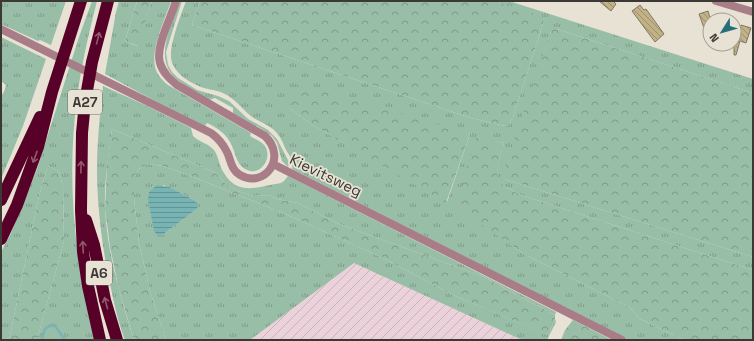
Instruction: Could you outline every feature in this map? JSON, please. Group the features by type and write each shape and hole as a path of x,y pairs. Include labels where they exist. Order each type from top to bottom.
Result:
{"highway":[{"name":"A27","path":"1,239 17,205 38,147 52,92 81,1"},
{"name":"A27","path":"81,206 82,134 85,102 92,62 108,1"},
{"name":"A27","path":"1,200 52,92"},
{"name":"A6","path":"81,206 83,252 88,286 100,340"},
{"name":"A6","path":"81,206 94,245 105,300 117,340"}],"street":[{"path":"176,1 162,42 159,55 160,65 165,73 177,85 265,136 274,148 275,159 273,164"},
{"path":"716,1 753,12"},
{"name":"Kievitsweg","path":"1,29 211,133 221,143 227,152 231,166 239,175 251,178 262,176 273,164 622,340"}],"shaded area":[{"path":"354,262 522,340 250,340"}],"green space":[{"path":"1,1 66,1 51,45 40,40 38,41 1,24"},
{"path":"92,1 97,1 79,87 72,159 74,220 77,251 87,311 94,340 37,340 64,241 63,188 59,171 48,166 39,196 9,340 1,340 1,252 11,233 37,169"},
{"path":"119,1 137,1 125,41 137,46 152,1 171,1 156,45 154,63 158,74 168,85 251,133 250,136 262,143 267,150 267,159 262,167 255,171 250,171 242,167 228,139 217,128 207,123 205,126 105,74"},
{"path":"137,1 152,1 138,46 125,41"},
{"path":"180,1 182,1 166,52 168,65 172,72 178,78 197,90 229,101 248,119 268,130 277,139 288,160 288,167 282,161 277,143 272,136 233,113 233,108 215,98 209,100 183,85 171,74 166,64 165,54 166,44 168,33"},
{"path":"186,1 200,1 192,25 471,118 505,126 508,125 513,117 544,21 531,13 494,1 509,1 753,79 753,93 557,29 551,31 504,179 753,257 753,270 521,195 501,184 498,180 497,170 504,143 476,137 511,245 524,254 629,307 640,319 684,340 629,340 292,169 291,159 277,133 273,129 252,117 227,95 194,84 181,75 174,67 171,49 175,32","holes":["289,108 470,134 447,202 314,126"]},
{"path":"200,1 494,1 528,11 540,17 544,21 513,117 508,125 505,126 471,118 192,25"},
{"path":"553,29 557,29 753,93 753,257 504,179 502,176 551,31"},
{"path":"1,37 46,59 23,126 1,179 1,96 6,85 1,81"},
{"path":"298,83 470,134 446,203 314,126 289,108"},
{"path":"103,86 191,128 193,136 214,150 224,173 236,185 243,188 250,188 281,183 288,176 556,312 555,315 482,276 339,224 298,203 277,199 269,195 253,196 238,191 225,183 216,173 112,129 106,178 106,225 120,292 134,340 125,340 116,312 108,273 102,242 99,210 97,157"},
{"path":"112,129 216,173 225,183 238,191 253,196 269,195 277,199 298,203 339,224 482,276 555,315 555,319 548,335 455,296 383,258 283,213 163,166 148,164 139,169 134,177 134,198 139,243 150,291 166,340 134,340 119,290 110,247 105,209 107,165"},
{"path":"476,136 504,143 497,171 499,181 506,187 521,195 753,270 753,340 684,340 640,319 629,307 524,254 455,207"},
{"path":"148,164 163,166 283,213 383,258 455,296 548,335 555,319 556,322 547,340 522,340 354,263 250,340 166,340 150,291 139,243 134,198 134,177 139,169","holes":["163,185 194,200 197,209 161,236"]},
{"path":"48,166 59,171 63,188 64,241 37,340 9,340 39,196"},
{"path":"573,320 612,340 561,340 565,330"}],"water":[{"path":"157,185 169,187 197,203 197,209 161,236 157,235 154,231 148,199 149,192"}],"building":[{"path":"599,1 613,1 616,4 611,11"},
{"path":"640,5 644,10 646,9 664,34 655,42 632,11"},
{"path":"702,13 702,22 699,14"},
{"path":"742,25 751,28 746,43 742,42"}],"waterway":[{"path":"42,340 45,329 49,326 55,326 65,340"}]}
